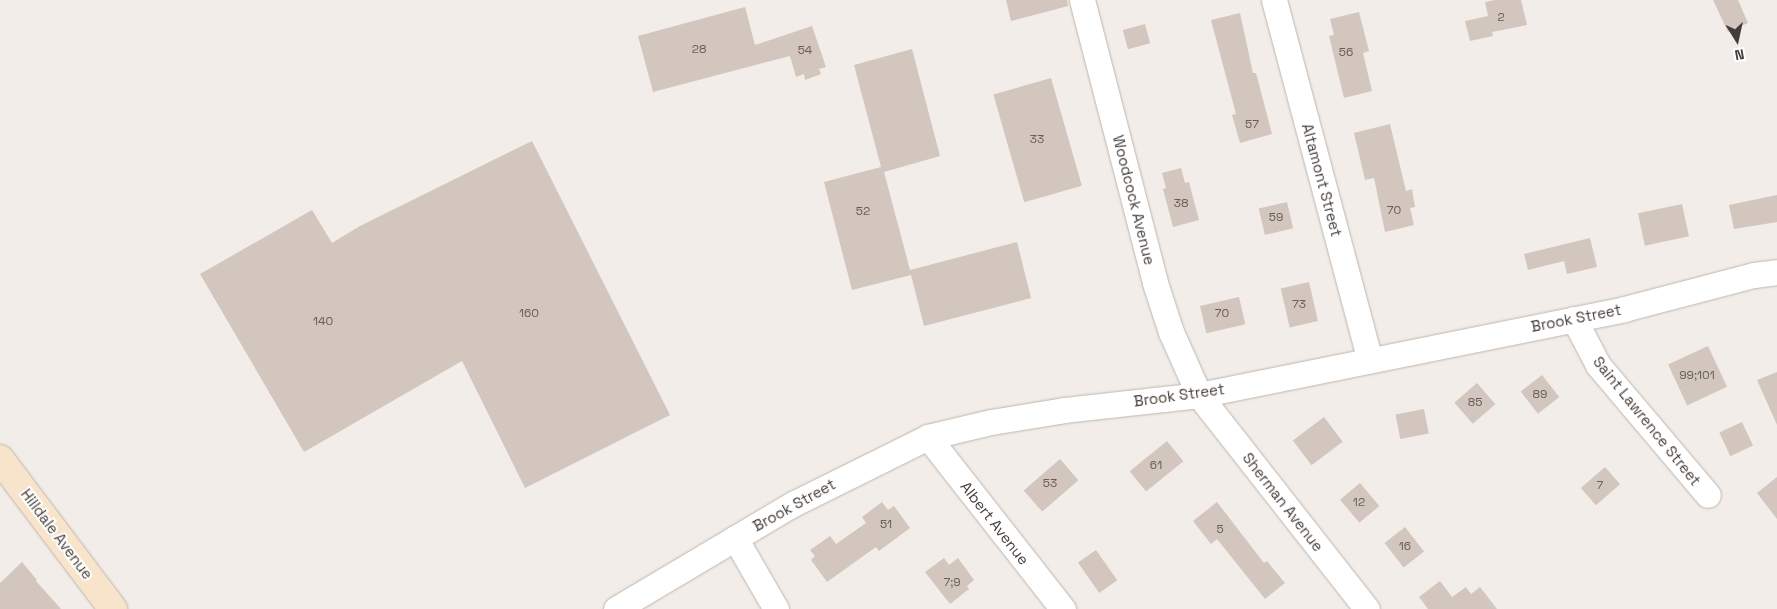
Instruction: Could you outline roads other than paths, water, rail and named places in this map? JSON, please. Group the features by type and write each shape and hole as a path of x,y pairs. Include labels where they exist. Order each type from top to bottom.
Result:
{"main road":[{"name":"Hilldale Avenue","path":"0,459 113,609"}],"street":[{"name":"Woodcock Avenue","path":"1082,0 1155,283 1171,332 1198,395"},
{"name":"Altamont Street","path":"1274,0 1370,360"},
{"name":"Brook Street","path":"616,609 793,504 928,437 991,422 1064,410 1198,395 1624,309 1754,275 1777,272"},
{"name":"Saint Lawrence Street","path":"1574,319 1598,365 1708,495"},
{"name":"Sherman Avenue","path":"1198,395 1367,609"},
{"name":"Albert Avenue","path":"928,437 1062,609"},
{"path":"735,538 776,609"}]}
